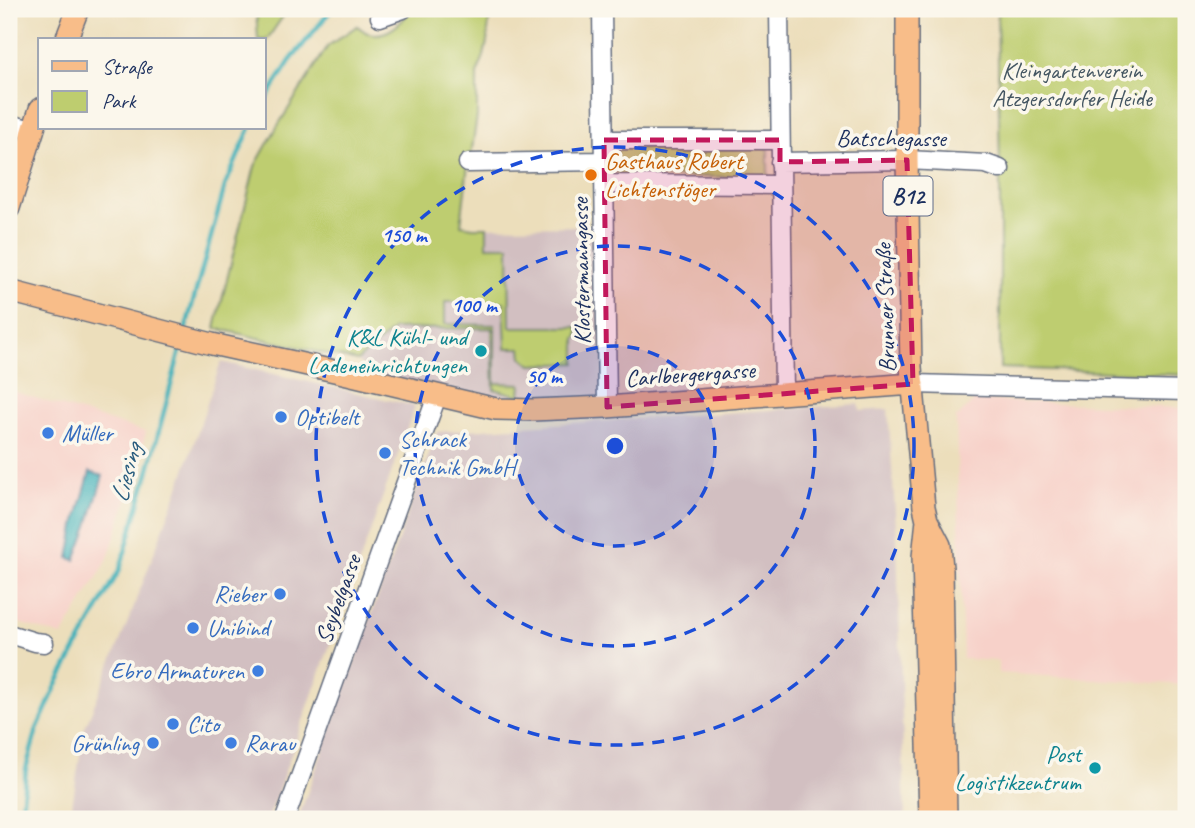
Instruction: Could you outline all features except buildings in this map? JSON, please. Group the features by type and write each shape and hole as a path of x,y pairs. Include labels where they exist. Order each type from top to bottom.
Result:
{"main road":[{"path":"67,38 78,9"},
{"name":"Brunner Straße","path":"907,9 911,367 927,520 923,557 930,819"},
{"path":"9,208 38,114"},
{"name":"Carlbergergasse","path":"9,292 205,342 496,409 607,407 913,384"},
{"name":"Brunner Straße","path":"927,520 940,545 942,568 946,819"}],"street":[{"path":"380,18 403,9"},
{"name":"Klostermanngasse","path":"602,9 607,407"},
{"path":"779,9 784,393"},
{"path":"9,124 32,130"},
{"path":"604,139 780,140"},
{"name":"Batschegasse","path":"780,162 907,160 986,164 1000,169"},
{"path":"468,163 605,161"},
{"path":"604,184 781,185"},
{"name":"Carlbergergasse","path":"913,384 1186,391"},
{"name":"Seybelgasse","path":"286,817 437,396"},
{"path":"9,634 44,643"}],"highlighted area":[{"path":"604,140 780,140 780,162 907,160 913,384 607,407"}],"shaded area":[{"path":"461,225 596,226 605,236 607,407 532,410 385,383 357,361 394,329"},
{"path":"221,362 415,406 268,819 70,819 84,730 182,479"},
{"path":"9,390 146,432 135,476 107,561 62,636 9,620"},
{"path":"975,400 1186,408 1186,685 998,673 998,661 963,659 956,418"},
{"path":"859,404 860,411 888,409 897,541 905,819 298,819 437,432"}],"green space":[{"path":"256,9 288,9 266,41 266,38 258,38"},
{"path":"411,9 490,9 487,42 477,74 477,116 469,156 461,225 487,227 487,246 509,246 510,327 578,327 576,363 531,365 522,357 521,348 506,348 504,302 445,302 445,324 495,325 495,383 521,384 520,396 494,389 492,328 394,329 357,361 215,328 255,166 277,127 328,46 357,26 368,33 388,31"},
{"name":"Kleingartenverein Atzgersdorfer Heide","path":"997,9 1186,9 1186,375 1000,368"},
{"path":"617,148 768,148 768,177 617,177"}],"water":[{"path":"90,472 103,476 75,560 69,558"}],"waterway":[{"name":"Liesing","path":"266,99 290,61 332,9"},
{"name":"Liesing","path":"185,331 225,186 249,130"},
{"name":"Liesing","path":"21,819 26,769 37,729 57,684 120,569 182,343"}],"place":[{"name":"Gasthaus Robert Lichtenstöger","path":"591,175"},
{"name":"K&L Kühl- und Ladeneinrichtungen","path":"481,351"},
{"name":"Optibelt","path":"281,417"},
{"name":"Müller","path":"48,433"},
{"name":"Schrack Technik GmbH","path":"385,453"},
{"name":"Rieber","path":"280,594"},
{"name":"Unibind","path":"193,628"},
{"name":"Ebro Armaturen","path":"258,671"},
{"name":"Cito","path":"173,724"},
{"name":"Grünling","path":"153,743"},
{"name":"Rarau","path":"231,743"},
{"name":"Post Logistikzentrum","path":"1095,768"}]}
